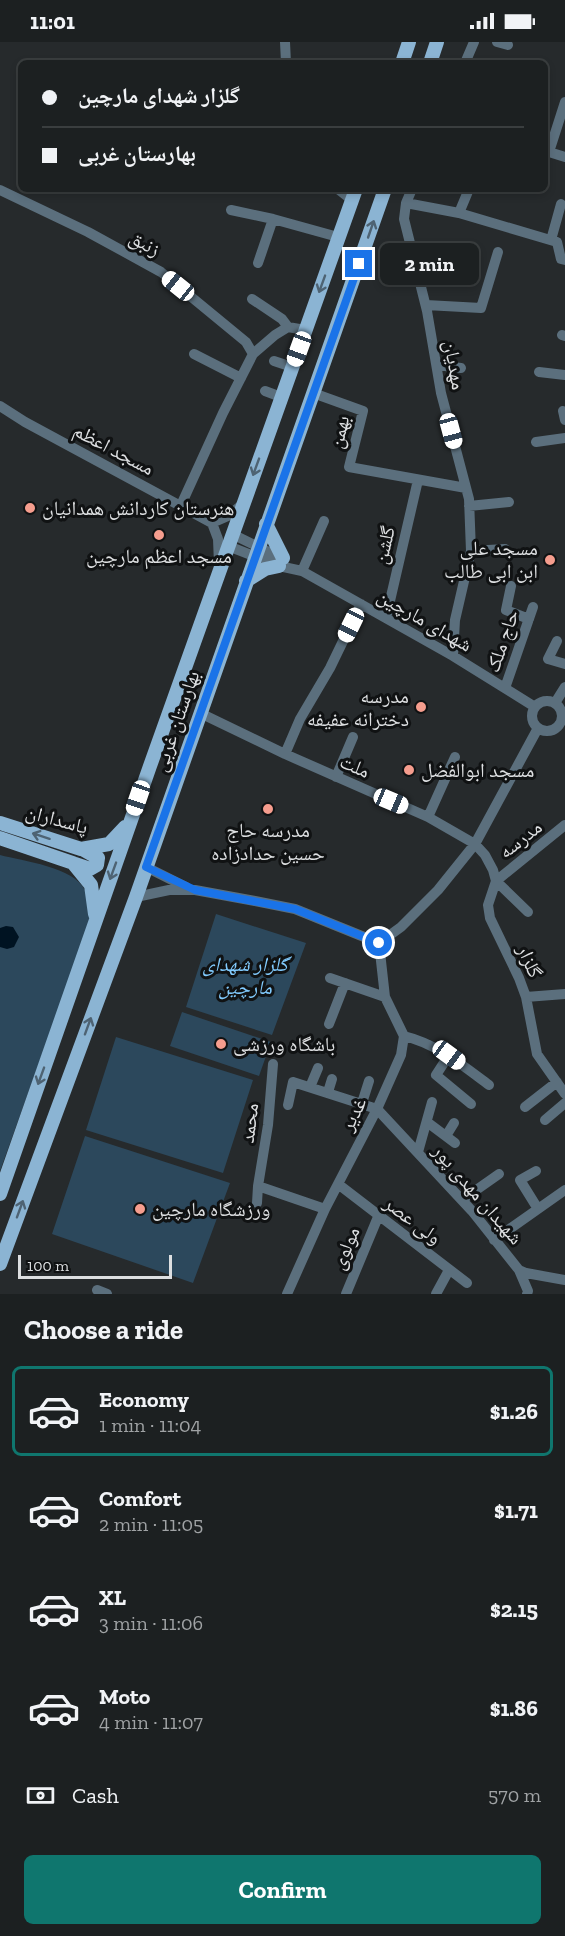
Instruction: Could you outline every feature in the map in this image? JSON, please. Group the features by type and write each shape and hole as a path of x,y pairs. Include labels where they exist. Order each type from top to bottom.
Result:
{"main road":[{"path":"403,60 409,42"},
{"path":"431,60 437,42"},
{"name":"بهارستان غربی","path":"0,1264 136,897 384,192"},
{"name":"بهارستان غربی","path":"0,1194 130,821 354,194"},
{"path":"246,581 281,562 266,524"},
{"name":"پاسداران","path":"0,823 81,849 109,844 130,821"},
{"name":"پاسداران","path":"0,837 74,863 91,885 95,922"},
{"path":"74,863 90,869 97,865 96,855 81,849"},
{"path":"19,1139 42,1148"}],"street":[{"path":"285,42 286,60"},
{"path":"466,60 474,42"},
{"path":"565,102 549,152 565,157"},
{"name":"زنبق","path":"0,190 88,232 161,272 246,342 253,354"},
{"name":"مهدیان","path":"411,192 406,203 404,219 426,305 441,393 469,506 471,551 455,620 453,656"},
{"path":"459,213 468,192"},
{"path":"406,203 459,213 557,242 561,259 565,260"},
{"path":"550,240 561,204"},
{"path":"231,210 338,237"},
{"path":"258,263 273,219"},
{"path":"426,305 481,308 498,252"},
{"path":"252,299 282,319 288,327"},
{"path":"181,505 253,354 288,327 305,330"},
{"path":"194,354 241,378"},
{"path":"274,361 292,367"},
{"path":"437,365 461,368"},
{"path":"539,372 565,375"},
{"path":"265,391 281,397"},
{"name":"بهمن","path":"313,393 363,411 349,468 466,488"},
{"name":"مسجد اعظم","path":"0,406 25,422 212,523"},
{"path":"536,442 565,438"},
{"name":"گلشن","path":"386,618 418,480"},
{"path":"469,506 509,502"},
{"path":"219,571 218,539 212,523 228,516 243,504"},
{"path":"298,570 324,521"},
{"name":"شهدای مارچین","path":"230,540 298,570 361,604 453,656 535,707"},
{"path":"471,551 505,549"},
{"path":"511,586 506,610 529,619"},
{"path":"285,754 300,719 330,668 361,604"},
{"name":"حاج ملک","path":"505,688 533,607"},
{"path":"557,641 548,659 565,664"},
{"path":"555,703 565,687"},
{"path":"542,702 555,703 559,706 563,726 552,730 538,728 532,716 535,707 542,702"},
{"name":"ملت","path":"200,713 285,754 428,817 474,844"},
{"path":"379,943 401,927 438,890 474,844 538,728"},
{"path":"336,777 353,737"},
{"path":"428,817 455,757"},
{"name":"مدرسه","path":"496,881 565,825"},
{"path":"474,844 493,870 496,881 528,912"},
{"path":"146,867 195,890"},
{"name":"گلزار","path":"496,881 488,905 490,918 526,997 537,1054 565,1094"},
{"path":"136,897 169,890 195,890 295,909 379,943"},
{"path":"379,943 385,998 404,1036 422,1040 449,1055 489,1085"},
{"path":"330,978 385,998"},
{"path":"329,1024 345,983"},
{"path":"526,997 565,994"},
{"name":"غدیر","path":"287,1294 325,1209 377,1109 401,1054 404,1036"},
{"path":"449,1055 436,1075 471,1104"},
{"name":"محمد","path":"257,1203 268,1125 273,1064"},
{"path":"310,1087 318,1068"},
{"path":"327,1092 332,1079"},
{"path":"362,1103 369,1081"},
{"path":"288,1105 293,1082 377,1109"},
{"path":"525,1107 557,1082"},
{"path":"418,1152 432,1102"},
{"path":"545,1120 565,1103"},
{"name":"شهیدان مهدی پور","path":"377,1109 462,1200 519,1270 565,1280"},
{"path":"427,1122 451,1139 454,1123"},
{"path":"536,1171 520,1180 537,1209"},
{"path":"462,1200 499,1174"},
{"name":"ولی عصر","path":"338,1184 378,1217 467,1283"},
{"path":"258,1186 325,1209"},
{"path":"494,1240 565,1190"},
{"name":"مولوی","path":"346,1294 378,1217"},
{"path":"436,1294 449,1270"},
{"path":"519,1270 528,1291 527,1294"}],"green space":[{"path":"0,855 59,870 79,882 85,890 91,918 0,1171"},
{"name":"گلزار شهدای مارچین","path":"216,914 306,943 272,1035 186,1007"},
{"name":"باشگاه ورزشی","path":"182,1012 271,1042 259,1076 170,1046"},
{"name":"ورزشگاه مارچین","path":"116,1037 253,1080 223,1173 86,1130"},
{"name":"ورزشگاه مارچین","path":"85,1136 230,1183 193,1283 52,1234"}],"shaded area":[{"path":"13,927 19,937 14,947 7,949 0,947 0,928"}],"place":[{"name":"هنرستان کاردانش همدانیان","path":"30,508"},
{"name":"مسجد اعظم مارچین","path":"159,535"},
{"name":"مسجد علی ابن ابی طالب","path":"550,560"},
{"name":"مدرسه دخترانه عفیفه","path":"421,707"},
{"name":"مسجد ابوالفضل","path":"409,770"},
{"name":"مدرسه حاج حسین حدادزاده","path":"268,809"},
{"name":"باشگاه ورزشی","path":"221,1044"},
{"name":"ورزشگاه مارچین","path":"140,1209"}],"route":[{"path":"359,264 146,867 195,890 295,909 379,943"}]}
